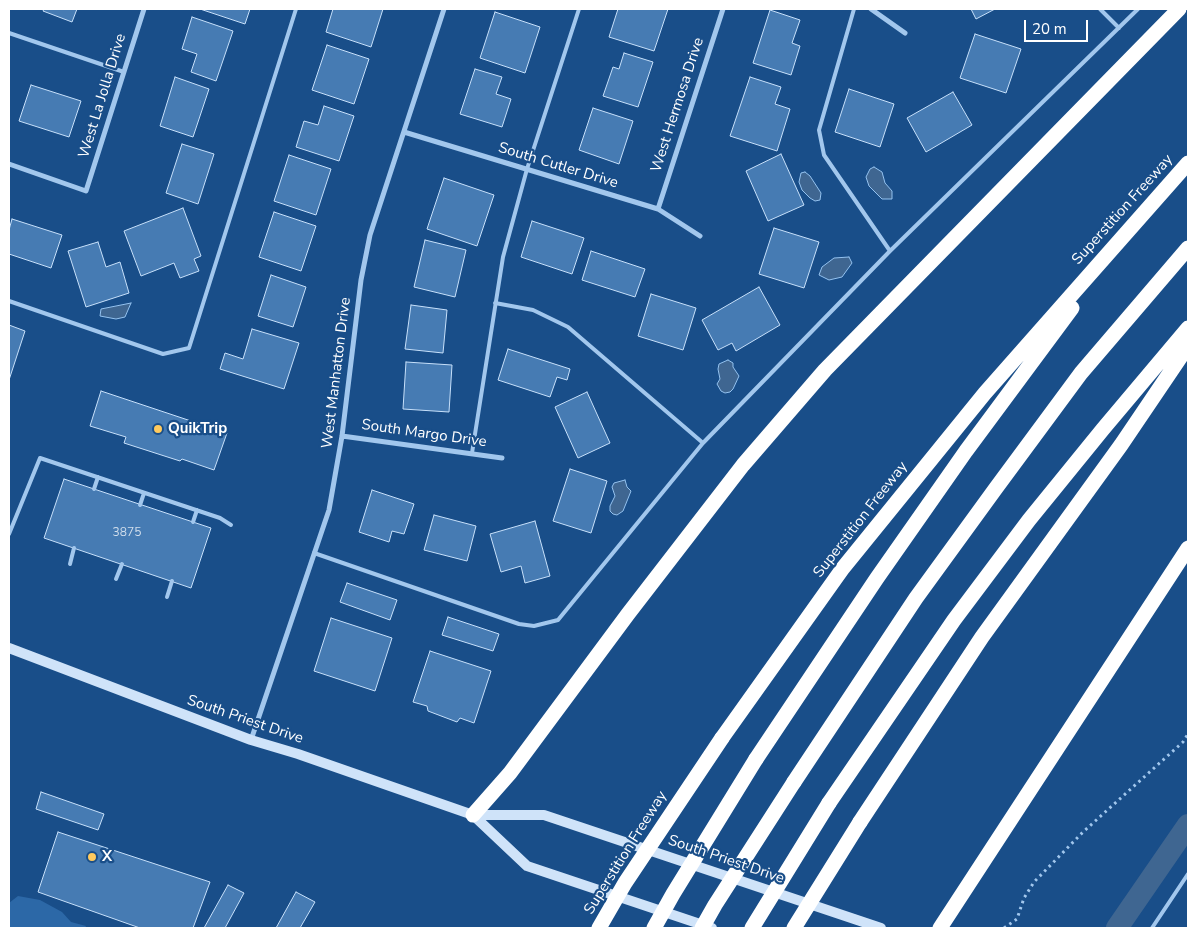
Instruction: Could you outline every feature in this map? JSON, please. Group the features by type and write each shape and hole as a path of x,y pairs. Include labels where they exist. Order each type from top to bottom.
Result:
{"highway":[{"path":"473,815 510,773 628,614 737,473 825,370 1179,9"},
{"name":"Superstition Freeway","path":"599,928 625,883 722,738 843,568 985,394 1188,163"},
{"path":"654,928 756,759 876,578 966,451 1065,317 1163,192"},
{"path":"702,928 794,782 916,598 1082,373 1188,248"},
{"path":"752,928 829,803 954,620 1029,520 1188,328"},
{"path":"794,928 860,822 982,637 1121,445 1188,346"},
{"path":"940,928 1188,548"}],"main road":[{"name":"South Priest Drive","path":"9,648 251,740 298,754 473,815 544,815 881,928"},
{"name":"South Priest Drive","path":"473,815 527,866 712,928"}],"street":[{"name":"West La Jolla Drive","path":"9,164 86,191 144,9"},
{"name":"West Manhatton Drive","path":"251,740 329,510 342,436 361,280 370,235 444,9"},
{"name":"West Hermosa Drive","path":"658,209 723,9"},
{"path":"871,9 905,33"},
{"name":"South Cutler Drive","path":"404,132 658,209 700,236"},
{"name":"South Margo Drive","path":"342,436 502,458"}],"lane":[{"path":"9,301 163,354 189,348 296,9"},
{"path":"472,454 503,258 527,169 580,9"},
{"path":"854,9 819,130 824,155 890,251"},
{"path":"1100,9 1120,28"},
{"path":"314,553 519,624 534,626 558,620 703,443 890,251 1138,9"},
{"path":"9,33 124,72"},
{"path":"495,303 533,310 568,327 703,443"},
{"path":"9,534 40,458 220,518 231,525"},
{"path":"94,489 98,477"},
{"path":"140,505 144,493"},
{"path":"193,522 197,510"},
{"path":"70,564 74,548"},
{"path":"116,579 122,564"},
{"path":"167,597 172,581"},
{"path":"1152,928 1188,874"}],"path":[{"path":"1004,928 1018,919 1024,898 1034,882 1083,832 1183,742 1188,734"}],"shaded area":[{"path":"874,167 882,172 885,183 892,191 892,199 882,199 869,186 866,177 870,169"},
{"path":"805,172 810,176 821,193 820,200 815,201 802,190 799,182 801,173"},
{"path":"849,257 852,263 842,277 829,280 819,275 822,267 834,258"},
{"path":"131,303 125,317 116,319 100,316 101,309"},
{"path":"728,360 733,363 733,367 739,376 733,389 725,393 721,391 717,384 720,379 718,369 719,364"},
{"path":"625,480 627,487 631,491 623,511 617,515 613,514 610,511 610,506 615,496 612,487 614,483"},
{"path":"18,896 40,900 62,912 71,922 86,926 85,928 9,928 9,903"}],"building":[{"path":"44,9 77,9 72,22 43,11"},
{"path":"200,9 250,9 245,24"},
{"path":"333,9 383,9 371,47 326,32"},
{"path":"618,9 668,9 654,51 609,37"},
{"path":"971,9 995,9 976,19"},
{"path":"770,10 800,20 792,43 800,46 791,75 753,63"},
{"path":"495,12 540,27 525,73 480,58"},
{"path":"192,17 233,31 216,81 191,72 197,54 182,49"},
{"path":"975,34 1021,49 1006,93 960,78"},
{"path":"327,45 369,59 354,104 312,90"},
{"path":"624,53 653,62 638,107 603,96 613,67 619,69"},
{"path":"475,69 502,77 496,94 511,99 502,127 460,114"},
{"path":"175,77 209,89 193,137 160,126"},
{"path":"750,77 781,87 775,104 790,109 777,151 730,136"},
{"path":"31,85 81,101 69,137 19,121"},
{"path":"849,89 894,104 880,147 835,132"},
{"path":"953,92 972,125 926,152 907,118"},
{"path":"324,106 354,116 339,161 296,147 304,121 318,125"},
{"path":"593,108 633,121 619,164 579,150"},
{"path":"182,144 214,154 198,204 166,193"},
{"path":"781,154 804,205 768,221 746,171"},
{"path":"289,155 331,169 316,215 274,201"},
{"path":"444,178 494,195 477,246 427,229"},
{"path":"183,208 201,256 194,259 199,271 180,278 174,263 141,276 124,231"},
{"path":"274,212 316,226 301,271 259,257"},
{"path":"12,219 62,235 51,268 9,254 9,230"},
{"path":"532,221 584,238 572,274 521,257"},
{"path":"774,228 819,242 804,288 759,274"},
{"path":"425,240 466,250 455,297 414,287"},
{"path":"98,242 106,267 120,262 129,293 86,307 68,251"},
{"path":"591,251 645,269 635,297 582,280"},
{"path":"271,275 306,287 293,327 258,316"},
{"path":"759,287 780,325 736,351 732,343 718,350 702,320"},
{"path":"651,294 696,308 683,350 638,336"},
{"path":"411,305 447,310 443,353 405,349"},
{"path":"9,325 25,331 9,380"},
{"path":"252,329 299,343 284,389 220,369 225,353 243,359"},
{"path":"508,349 570,369 567,380 557,377 550,397 498,380"},
{"path":"406,362 452,365 449,412 403,409"},
{"name":"QuikTrip","path":"101,391 227,433 214,470 124,443 126,437 90,426"},
{"path":"587,392 610,443 578,458 555,407"},
{"path":"570,469 607,481 591,533 553,521"},
{"path":"64,479 211,528 191,588 44,538"},
{"path":"372,490 414,504 404,534 392,531 389,542 359,532"},
{"path":"434,515 476,526 467,561 424,550"},
{"path":"535,521 550,576 525,583 521,566 501,572 490,534"},
{"path":"347,583 397,600 390,620 340,602"},
{"path":"448,617 499,634 493,651 442,635"},
{"path":"331,618 392,638 375,691 314,671"},
{"path":"430,651 491,671 474,723 460,718 457,722 428,711 427,706 413,702"},
{"path":"41,792 104,814 98,830 36,809"},
{"name":"X","path":"58,832 210,882 193,928 140,928 38,892"},
{"path":"228,885 244,893 225,928 204,928"},
{"path":"296,892 315,902 300,928 276,928"}],"waterway":[{"path":"1117,928 1188,825"}],"place":[{"name":"QuikTrip","path":"158,429"},
{"name":"X","path":"92,857"}]}
